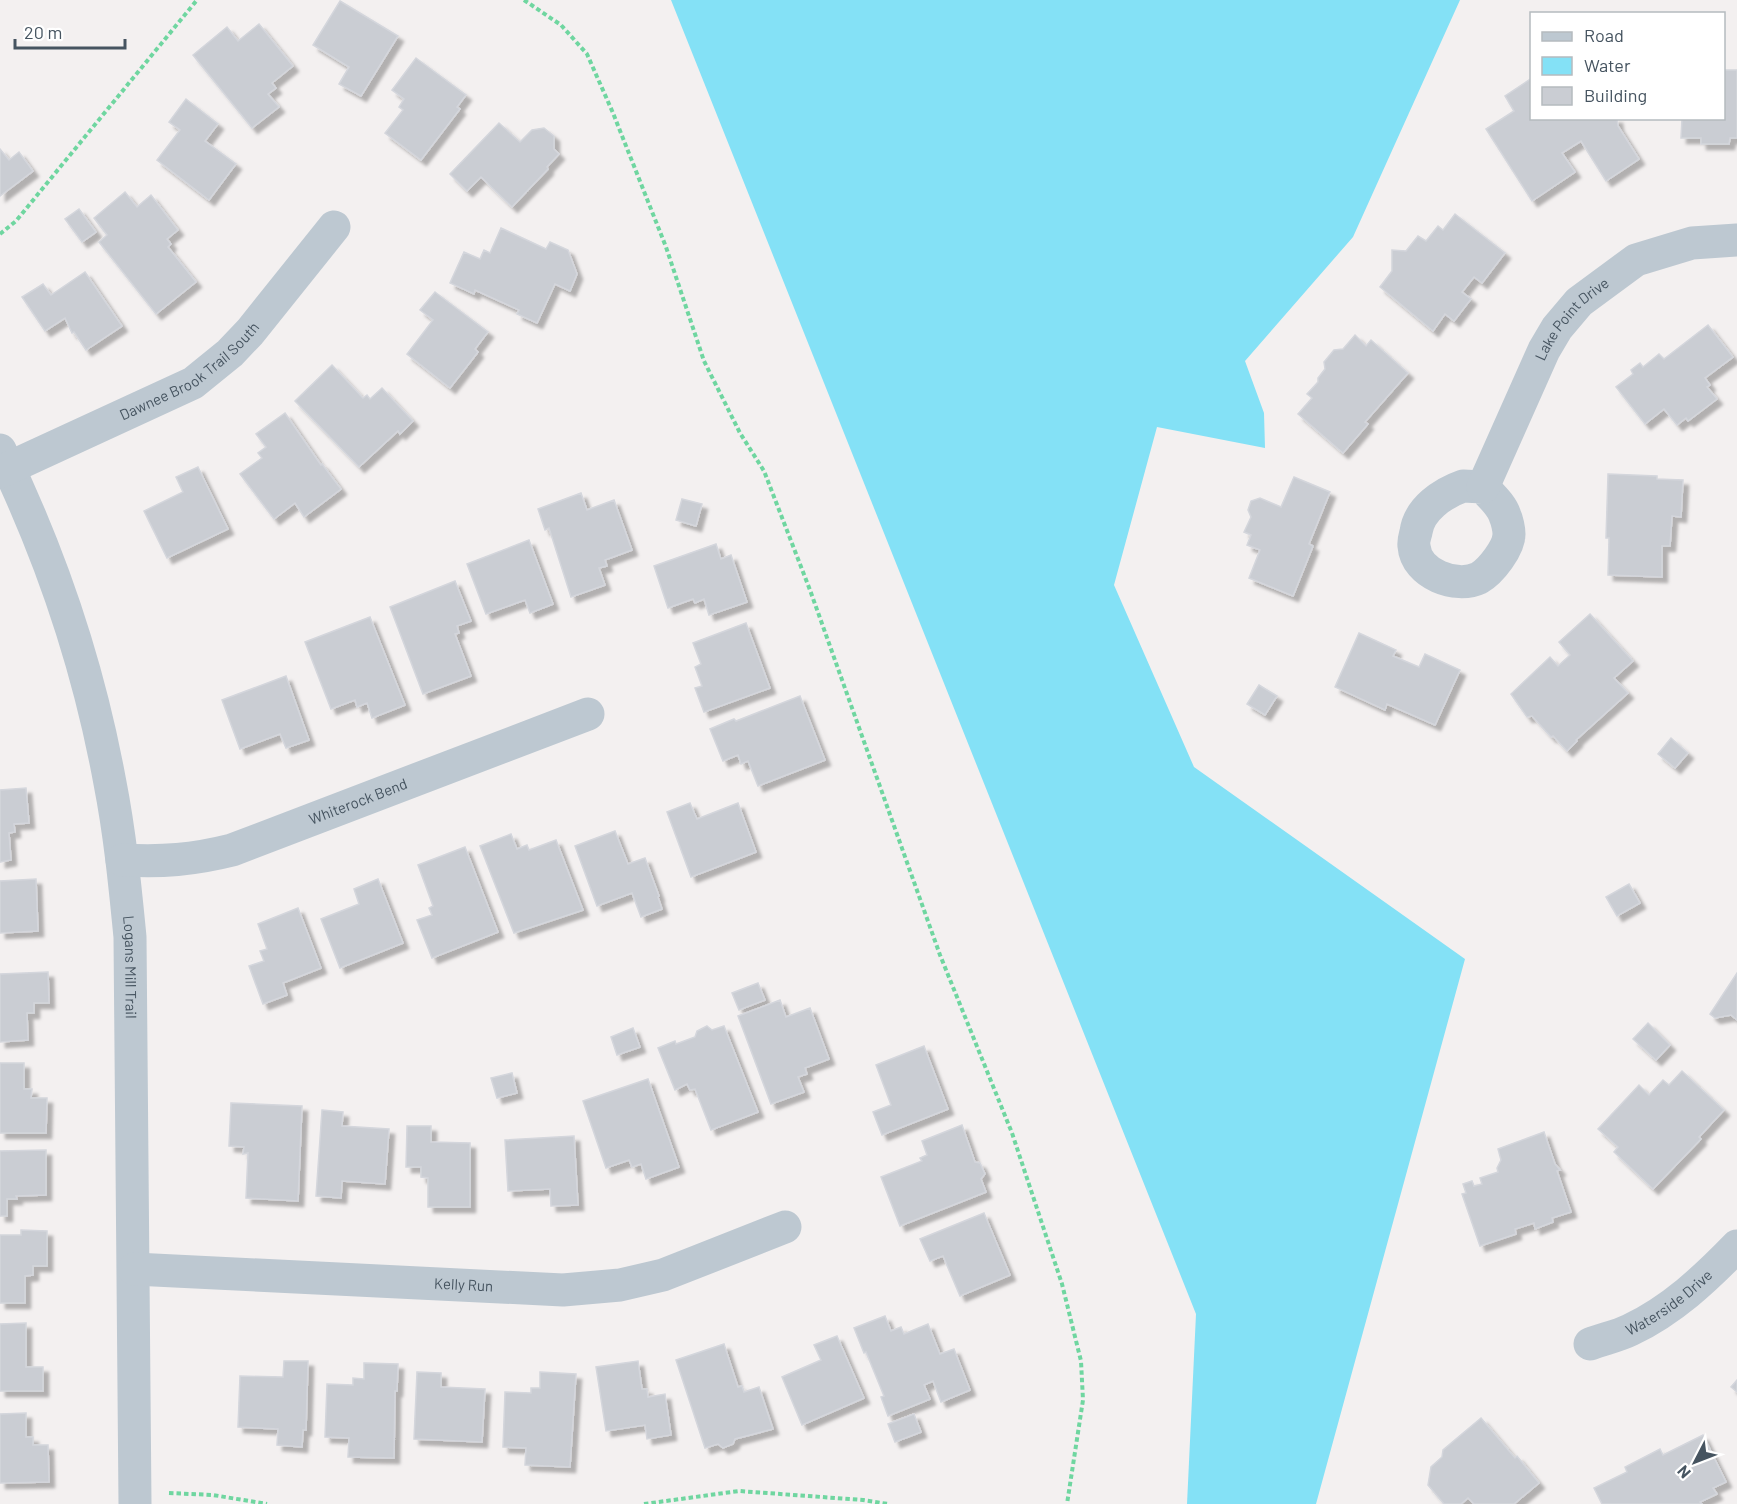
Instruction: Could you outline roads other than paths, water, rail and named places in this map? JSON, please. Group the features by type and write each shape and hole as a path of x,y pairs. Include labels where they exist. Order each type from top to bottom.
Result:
{"street":[{"name":"Dawnee Brook Trail South","path":"3,463 193,383 230,353 250,332 334,227"},
{"name":"Lake Point Drive","path":"1483,487 1544,351 1557,328 1579,302 1636,260 1692,243 1737,240"},
{"name":"Logans Mill Trail","path":"3,463 56,579 90,695 110,783 122,860 130,937 135,1498"},
{"name":"Whiterock Bend","path":"122,860 157,861 196,858 232,850 588,714"},
{"name":"Kelly Run","path":"134,1269 563,1290 620,1285 663,1275 785,1227"},
{"name":"Waterside Drive","path":"1590,1344 1630,1330 1668,1309 1700,1283 1737,1246"}],"water":[{"path":"671,0 1460,0 1353,237 1245,361 1264,413 1265,448 1157,427 1114,585 1194,767 1465,959 1316,1504 1187,1504 1196,1314"}]}
